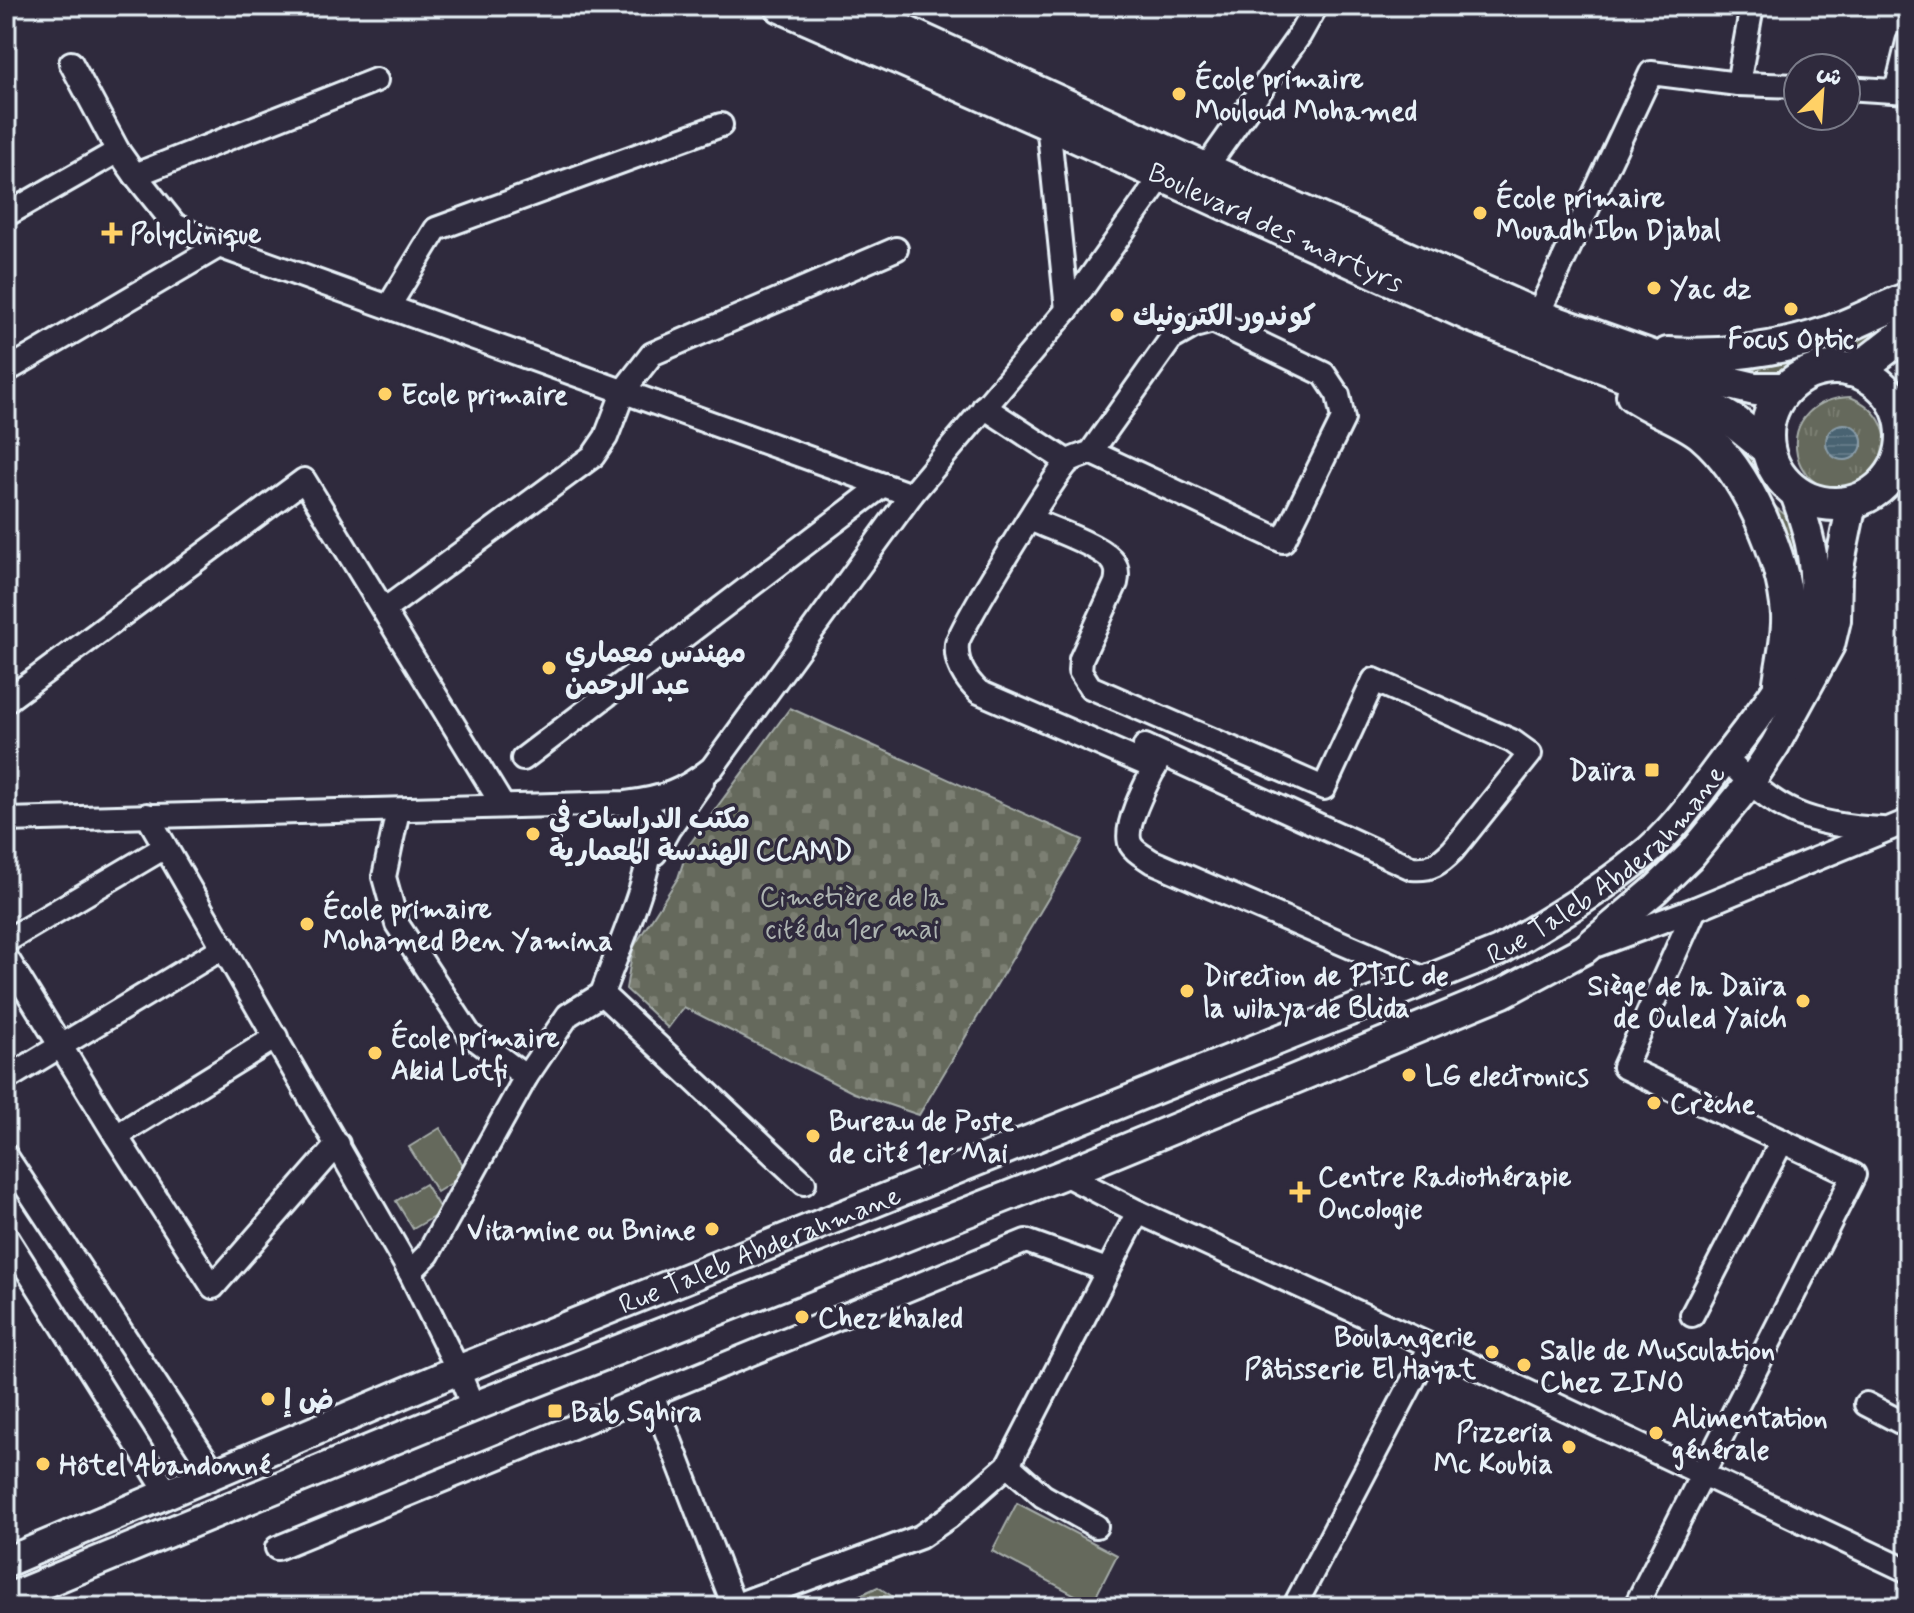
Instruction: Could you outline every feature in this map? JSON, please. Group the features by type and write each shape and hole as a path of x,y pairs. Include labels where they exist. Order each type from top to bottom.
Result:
{"highway":[{"name":"Boulevard des martyrs","path":"847,6 1537,316 1736,385 1755,389 1785,389"},
{"name":"Boulevard des martyrs","path":"796,9 1473,316 1711,408 1736,423 1768,449"},
{"path":"1638,352 1690,355 1785,345 1828,333 1906,304"},
{"path":"1861,364 1897,408 1905,438 1896,468 1885,483 1870,495 1852,503 1822,503 1794,491 1777,473 1768,449 1769,417 1785,389 1799,378 1815,371 1861,364 1906,304"},
{"path":"1589,361 1639,399 1699,431 1718,448 1734,470 1764,526 1783,579 1788,616 1789,693"}],"main road":[{"name":"Rue Taleb Abderahmane","path":"10,1601 473,1407 1064,1174 1503,993 1585,949 1691,855 1749,784 1789,693 1799,649 1810,623 1815,584 1814,557 1794,491"},
{"path":"1789,693 1830,645 1836,620 1837,577 1852,503"},
{"name":"Rue Taleb Abderahmane","path":"6,1562 458,1370 1499,951 1571,907 1641,858 1690,804 1758,716 1789,693"}],"street":[{"path":"1205,169 1299,36 1316,6"},
{"path":"1738,84 1752,6"},
{"path":"1862,89 1902,91 1908,42"},
{"path":"71,63 118,151 175,225 219,246 911,495"},
{"path":"1537,316 1651,73 1738,84 1782,85"},
{"path":"135,175 376,80"},
{"path":"1048,123 1067,310"},
{"path":"389,306 436,229 721,125"},
{"path":"6,215 118,151"},
{"path":"645,872 668,830 911,495 1067,310 1162,176"},
{"path":"6,371 219,246"},
{"path":"384,610 593,456 606,437 624,390 652,354 896,249"},
{"path":"1029,519 1100,551 1112,560 1118,572 1116,583 1081,659 1080,671 1090,687 1324,788 1374,680 1512,741 1530,754 1453,850 1440,864 1424,869 1412,868 1150,757 979,692 967,680 957,658 960,634 1029,519 1068,462 1091,452 1171,339 1194,326 1213,321 1324,374 1338,395 1343,419 1283,541 1091,452"},
{"path":"984,407 1068,462"},
{"path":"6,701 304,480 503,806"},
{"path":"523,759 883,485"},
{"path":"1159,715 1150,757 1129,824 1131,845 1139,853 1151,861 1430,981"},
{"path":"1726,758 1749,784 1779,806 1806,817 1843,827 1898,826"},
{"path":"6,820 640,802 687,788 712,768"},
{"path":"410,1272 428,1254 526,1077 568,1015 602,994 645,872 654,836 654,818 640,802"},
{"path":"398,810 384,877 397,924 470,1035 526,1077"},
{"path":"147,815 410,1272 473,1407"},
{"path":"1585,949 1695,909 1898,826"},
{"path":"6,941 165,847"},
{"path":"1635,1607 1854,1175 1624,1067 1695,909"},
{"path":"6,1079 224,947"},
{"path":"6,957 213,1287 338,1144"},
{"path":"602,994 804,1183"},
{"path":"116,1136 276,1037"},
{"path":"1692,1315 1782,1141"},
{"path":"6,1156 215,1474"},
{"path":"1064,1174 1138,1212 1908,1571"},
{"path":"652,1394 732,1606 759,1602 920,1537 949,1517 1008,1465 1138,1212"},
{"path":"6,1236 168,1494"},
{"path":"277,1548 1026,1241 1107,1270"},
{"path":"1294,1607 1431,1346"},
{"path":"1866,1404 1908,1426"},
{"path":"1008,1465 1043,1496 1096,1526"}],"green space":[{"path":"1882,331 1868,355 1826,359 1789,376 1765,381 1733,367"},
{"path":"1850,397 1870,409 1882,425 1886,442 1884,460 1876,475 1863,486 1845,491 1819,485 1803,470 1798,460 1796,442 1802,421 1808,413 1838,398","holes":["1827,435 1861,435 1862,446 1827,448"]},
{"path":"1714,430 1731,436 1749,451 1766,492 1776,507 1793,522 1805,578 1796,579"},
{"name":"Cimetière de la cité du 1er mai","path":"790,708 1083,840 919,1115 854,1093 684,1007 668,1028 626,989 633,948 678,878 689,845"},
{"path":"440,1128 468,1173 437,1192 409,1147"},
{"path":"425,1184 442,1212 413,1229 396,1201"},
{"path":"1017,1503 1117,1555 1092,1604 992,1551"},
{"path":"878,1587 904,1604 902,1607 844,1607 842,1603"}],"water":[{"path":"1844,424 1857,429 1862,442 1857,455 1844,460 1831,455 1826,442 1831,429"}],"place":[{"name":"École primaire Mouloud Mohamed","path":"1179,94"},
{"name":"École primaire Mouadh Ibn Djabal","path":"1480,213"},
{"name":"Polyclinique","path":"112,233"},
{"name":"Yac dz","path":"1654,288"},
{"name":"Focus Optic","path":"1791,309"},
{"name":"كوندور الكترونيك","path":"1117,315"},
{"name":"Ecole primaire","path":"385,394"},
{"name":"مهندس معماري عبد الرحمن","path":"549,668"},
{"name":"Daïra","path":"1652,770"},
{"name":"مكتب الدراسات في الهندسة المعمارية CCAMD","path":"533,834"},
{"name":"École primaire Mohamed Ben Yamina","path":"307,924"},
{"name":"Direction de PTIC de la wilaya de Blida","path":"1187,991"},
{"name":"Siège de la Daïra de Ouled Yaich","path":"1803,1001"},
{"name":"École primaire Akid Lotfi","path":"375,1053"},
{"name":"LG electronics","path":"1409,1075"},
{"name":"Crèche","path":"1654,1103"},
{"name":"Bureau de Poste de cité 1er Mai","path":"813,1136"},
{"name":"Centre Radiothérapie Oncologie","path":"1300,1192"},
{"name":"Vitamine ou Bnine","path":"712,1229"},
{"name":"Chez khaled","path":"802,1317"},
{"name":"Boulangerie Pâtisserie El Hayat","path":"1492,1352"},
{"name":"Salle de Musculation Chez ZINO","path":"1524,1365"},
{"name":"ض إ","path":"268,1399"},
{"name":"Bab Sghira","path":"555,1411"},
{"name":"Alimentation générale","path":"1656,1433"},
{"name":"Pizzeria Mc Koubia","path":"1569,1447"},
{"name":"Hôtel Abandonné","path":"43,1464"}]}
